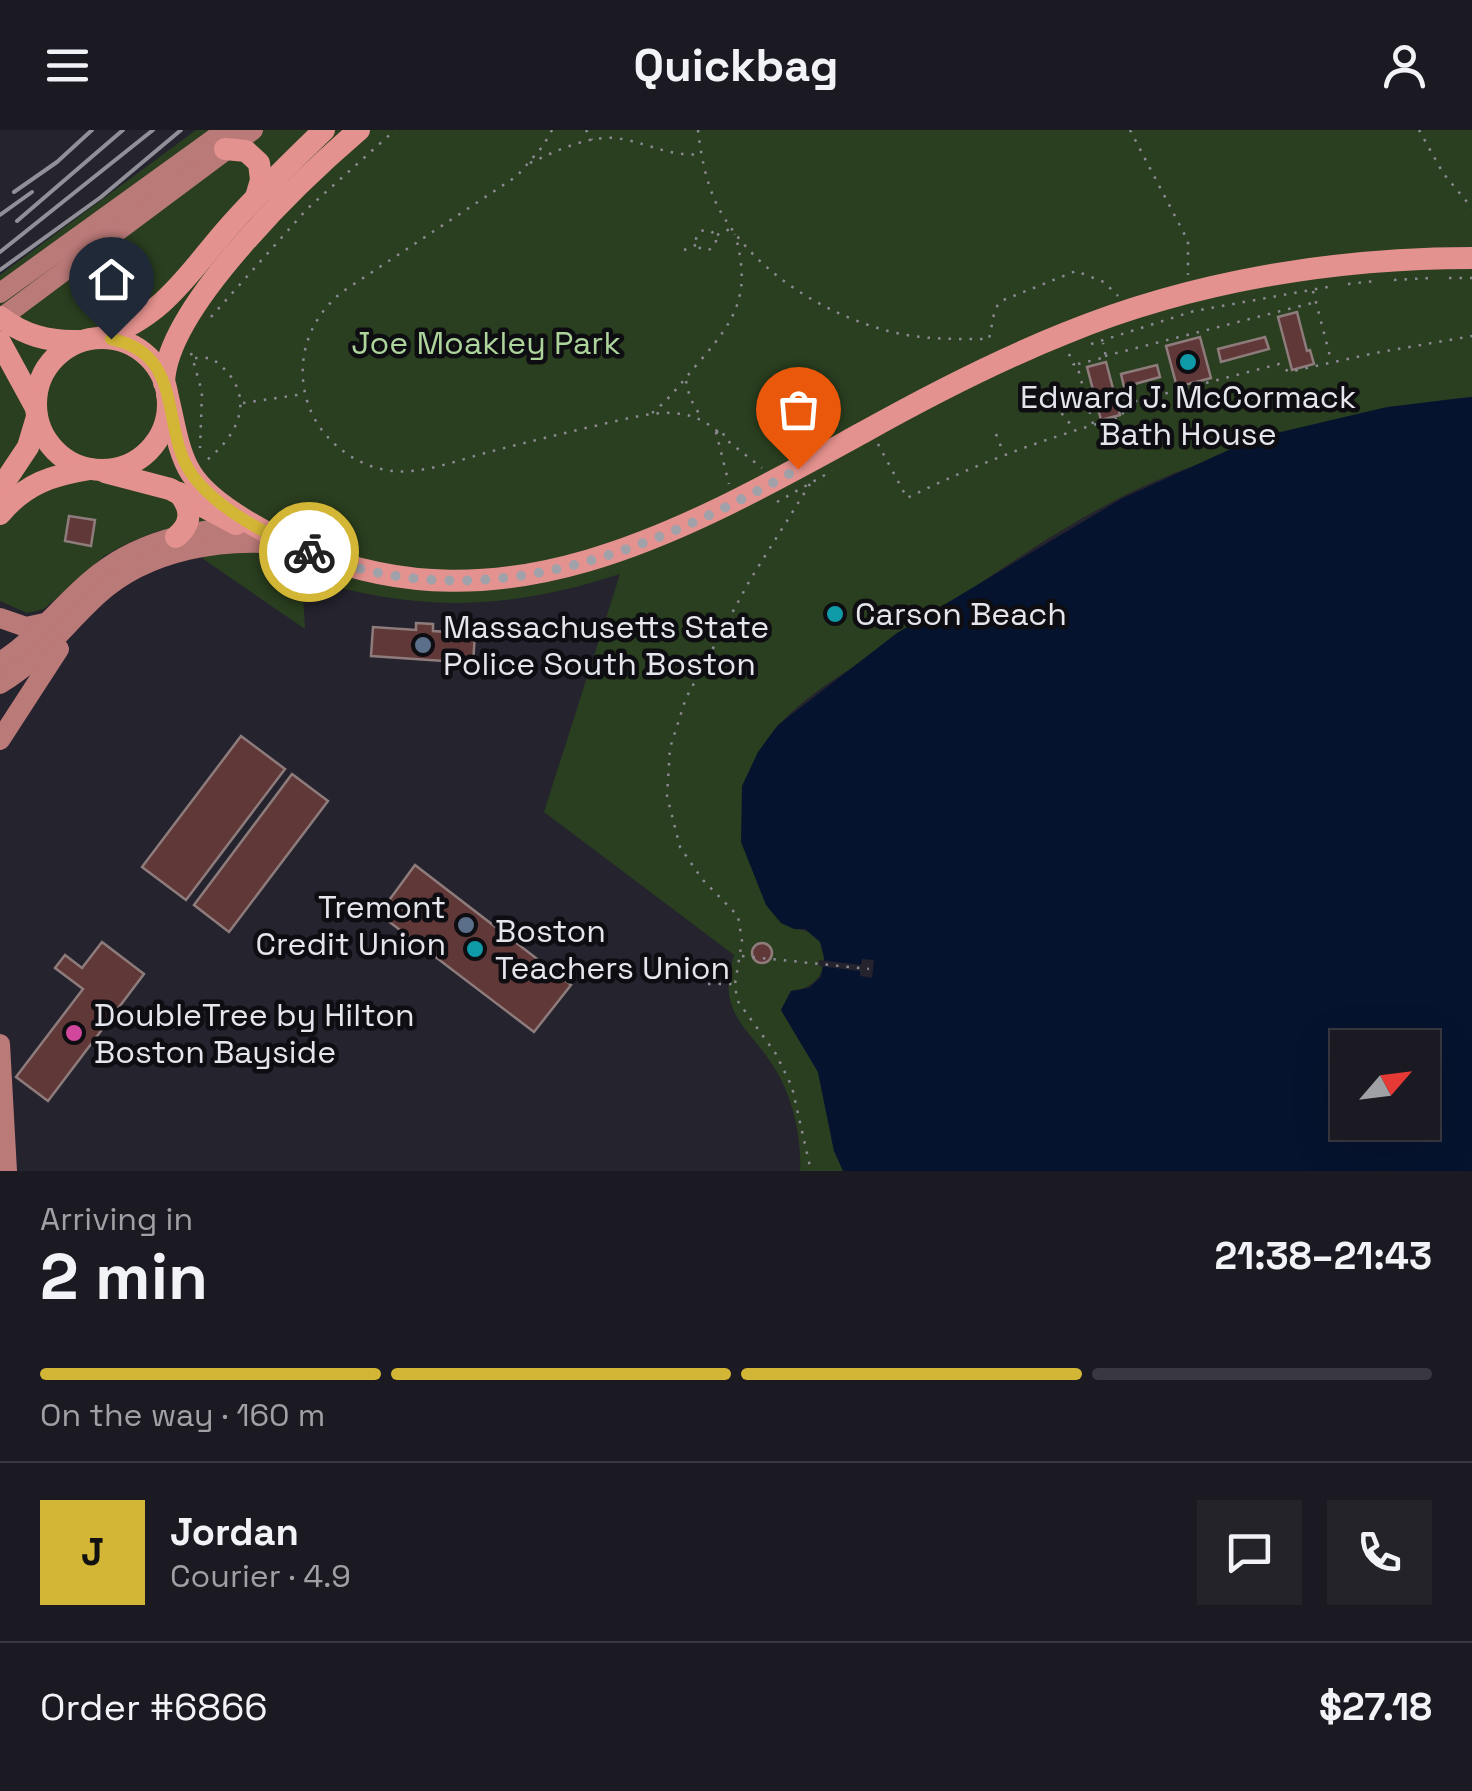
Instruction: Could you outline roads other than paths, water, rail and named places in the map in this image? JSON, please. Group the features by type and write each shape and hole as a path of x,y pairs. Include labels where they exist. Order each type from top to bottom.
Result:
{"main road":[{"path":"3,498 31,441 38,388 49,365 68,348 132,326 156,310 256,197 324,130"},
{"path":"3,498 34,483 121,467 148,452 164,426 166,363 178,336 235,256 282,202 359,130"},
{"path":"226,140 260,163 256,197"},
{"path":"3,326 43,433 54,450 71,462 176,491 220,518 354,568 406,579 486,581 563,570 632,546 736,501 937,392 1116,314 1190,292 1293,272 1364,263 1472,258"},
{"path":"3,326 46,340 123,342 139,350 152,362 165,388 190,471 199,484 254,528"},
{"path":"176,491 189,512 186,527 176,538"}],"street":[{"path":"0,293 226,140 253,130"},
{"path":"3,326 226,140"},
{"path":"0,662 31,640 86,584 146,547 224,529 254,528"},
{"path":"0,684 44,653 87,606 130,572 176,553 250,544 290,545"},
{"path":"0,740 87,606"},
{"path":"0,618 30,627 54,618"},
{"path":"0,1044 7,1171"}],"water":[{"path":"1472,397 1472,1171 843,1171 834,1151 818,1072 781,1010 791,991 809,988 821,977 824,958 820,942 805,929 781,923 766,905 741,842 742,786 758,752 778,725 897,633 1121,499 1255,438 1387,407"}],"railway":[{"path":"14,192 57,162 92,130"},
{"path":"17,221 123,130"},
{"path":"0,252 153,130"},
{"path":"0,270 101,197 181,130"},
{"path":"0,215 32,192"}],"place":[{"name":"Edward J. McCormack Bath House","path":"1188,362"},
{"name":"Carson Beach","path":"835,614"},
{"name":"Massachusetts State Police South Boston","path":"423,645"},
{"name":"Tremont Credit Union","path":"466,925"},
{"name":"Boston Teachers Union","path":"475,949"},
{"name":"DoubleTree by Hilton Boston Bayside","path":"74,1033"}],"park label":[{"name":"Joe Moakley Park","path":"486,343"}]}
